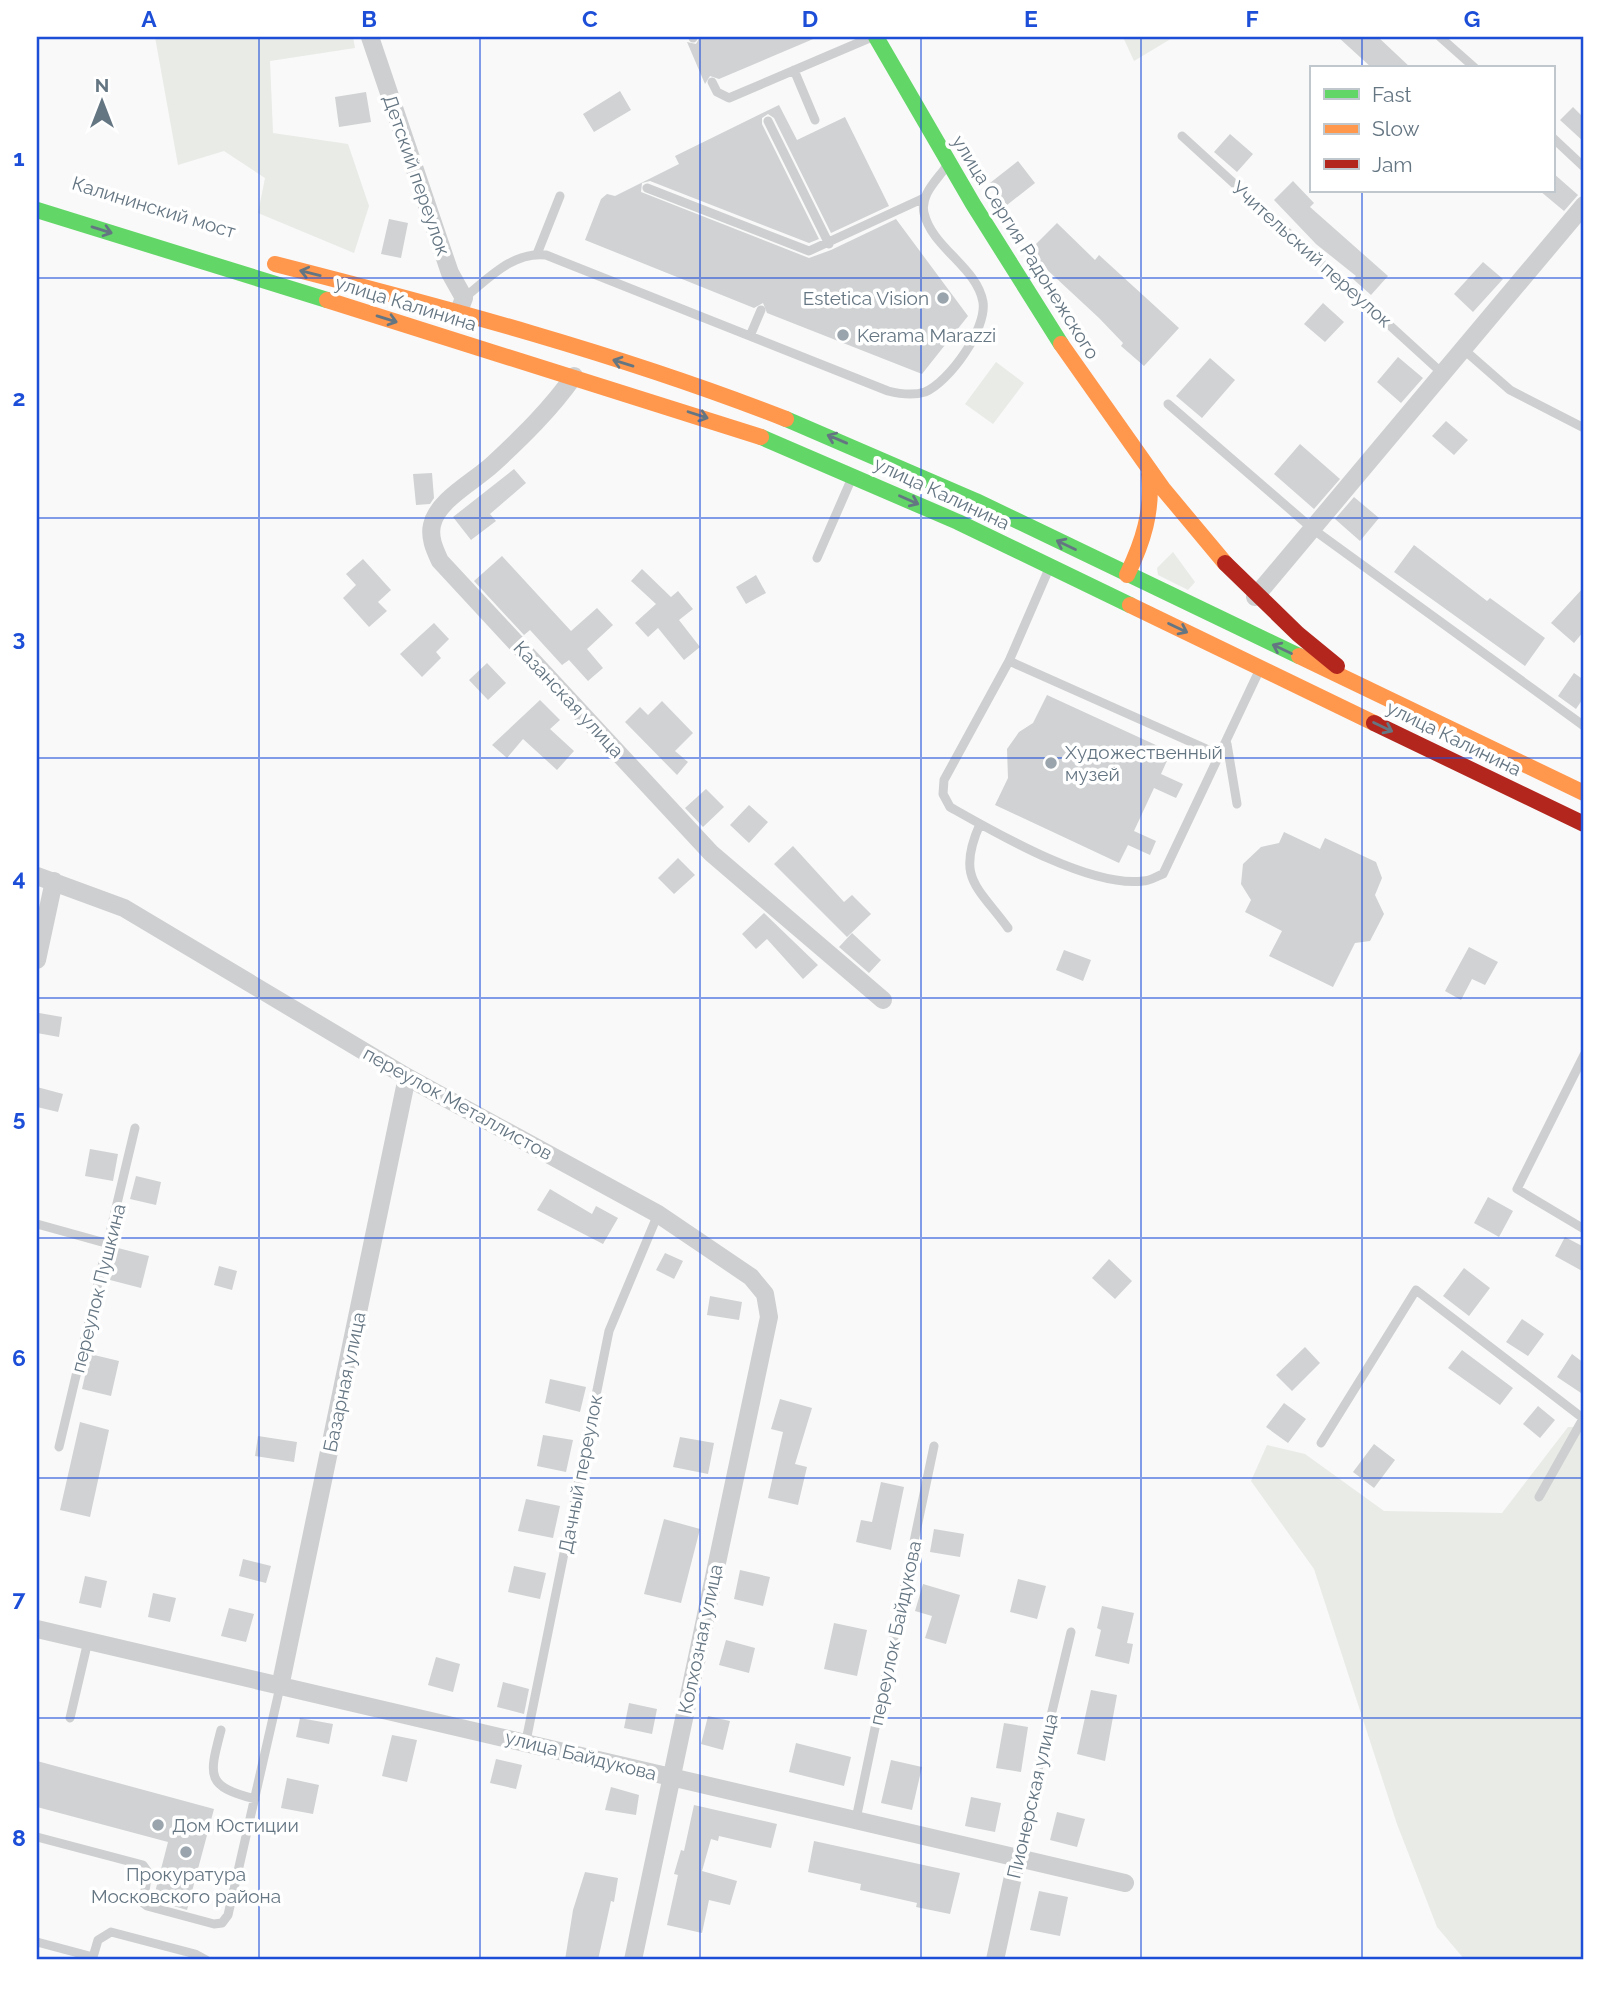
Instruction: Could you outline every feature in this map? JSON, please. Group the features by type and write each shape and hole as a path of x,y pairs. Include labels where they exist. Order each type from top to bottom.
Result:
{"main road":[{"name":"улица Сергия Радонежского","path":"874,37 1012,271 1149,474 1180,530 1255,597 1366,688"},
{"name":"Калининский мост","path":"37,193 154,229"},
{"name":"Калининский мост","path":"37,210 252,277"},
{"name":"улица Калинина","path":"258,260 461,305 785,418 976,501 1584,793"},
{"name":"улица Калинина","path":"252,277 574,376 767,439 1050,567 1584,824"},
{"path":"1117,599 1145,539 1152,494 1149,474"},
{"path":"1145,539 1180,530"}],"street":[{"name":"Детский переулок","path":"370,37 461,305"},
{"path":"1255,597 1314,530 1441,373 1584,205"},
{"name":"Казанская улица","path":"574,376 555,402 502,456 438,510 431,525 431,541 440,561 710,853 883,1000"},
{"path":"38,951 45,878"},
{"name":"переулок Металлистов","path":"45,878 124,908 408,1077 658,1214 751,1277 765,1294 769,1317"},
{"name":"Базарная улица","path":"280,1687 408,1077"},
{"name":"Колхозная улица","path":"633,1960 769,1317"},
{"name":"улица Байдукова","path":"37,1629 280,1687 526,1741 1125,1883"},
{"name":"Пионерская улица","path":"995,1960 1017,1858"}],"lane":[{"path":"712,82 717,92 729,98 874,37"},
{"path":"1440,37 1473,66"},
{"path":"794,70 815,120"},
{"path":"768,121 829,244"},
{"name":"Учительский переулок","path":"1182,136 1441,373"},
{"path":"1554,139 1584,167"},
{"path":"461,305 514,260 537,254 899,394 917,394 938,384 979,332 983,303 979,289 929,226 923,212 924,198 947,164"},
{"path":"648,188 805,251 829,244 924,198"},
{"path":"537,254 560,196"},
{"path":"750,337 761,310"},
{"path":"1462,348 1510,390 1541,409 1584,428"},
{"path":"1168,404 1314,530 1584,726"},
{"path":"817,558 853,476"},
{"path":"1050,567 1009,661 944,780 943,794 950,807 1066,866 1118,881 1145,881 1163,874 1261,668"},
{"path":"1009,661 1220,755"},
{"path":"1227,743 1237,804"},
{"path":"980,824 969,849 970,876 1008,928"},
{"path":"1584,1055 1517,1189 1584,1228"},
{"name":"переулок Пушкина","path":"60,1447 110,1244 135,1128"},
{"name":"Дачный переулок","path":"526,1741 609,1331 658,1214"},
{"path":"37,1224 110,1244"},
{"path":"1321,1443 1416,1290 1584,1418 1539,1497"},
{"name":"переулок Байдукова","path":"856,1819 934,1447"},
{"name":"Пионерская улица","path":"1017,1858 1071,1632"},
{"path":"70,1718 88,1642"},
{"path":"37,1837 142,1865 148,1872 143,1902 147,1906 214,1924 222,1923 228,1915 280,1687"},
{"path":"221,1730 213,1759 213,1773 218,1785 228,1792 255,1799"},
{"path":"37,1942 93,1958 98,1940 111,1932 195,1954 206,1960"}],"shaded area":[{"path":"155,37 353,37 355,48 270,61 273,133 348,144 369,206 354,253 258,213 265,178 224,151 178,165"},
{"path":"1123,37 1174,37 1134,61"},
{"path":"996,362 1024,383 993,424 965,404"},
{"path":"1173,552 1195,582 1188,590 1158,575 1157,568"},
{"path":"1568,1427 1584,1427 1584,1960 1465,1960 1437,1927 1397,1824 1314,1569 1251,1481 1267,1445 1305,1454 1384,1511 1502,1513"}],"building":[{"path":"700,37 818,37 719,79 710,76 705,84 687,42 696,44"},
{"path":"1338,37 1378,37 1409,66 1370,66"},
{"path":"620,91 631,110 594,132 583,114"},
{"path":"366,92 371,122 339,127 335,97"},
{"path":"779,105 797,140 845,117 889,206 831,233 774,118 768,114 762,118 762,124 819,239 809,243 650,181 642,183 641,192 809,258 896,219 968,316 922,374 767,313 763,303 754,308 585,240 601,199 607,194 615,196 679,164 675,156"},
{"path":"1573,107 1584,118 1584,142 1560,120"},
{"path":"1230,134 1253,154 1237,172 1214,152"},
{"path":"1018,161 1035,183 1007,205 990,183"},
{"path":"1554,174 1578,195 1564,211 1541,192 1554,192"},
{"path":"1293,181 1314,203 1310,207 1388,276 1371,295 1353,279 1356,276 1316,244 1274,200"},
{"path":"389,219 408,223 401,258 381,254"},
{"path":"1057,223 1095,260 1099,255 1179,328 1144,366 1121,346 1123,343 1099,318 1028,252"},
{"path":"1483,262 1503,279 1473,312 1454,294"},
{"path":"1323,303 1344,322 1325,342 1304,324"},
{"path":"1398,357 1423,378 1401,403 1377,382"},
{"path":"1210,358 1235,380 1202,418 1176,396"},
{"path":"1446,421 1468,440 1454,455 1432,436"},
{"path":"1300,444 1340,479 1314,509 1274,474"},
{"path":"514,469 526,483 490,514 496,521 471,540 453,517"},
{"path":"432,473 434,498 430,504 416,505 413,474"},
{"path":"1354,497 1379,518 1360,541 1335,519"},
{"path":"1414,545 1487,601 1490,598 1545,638 1525,666 1394,572"},
{"path":"502,556 571,631 597,608 613,625 587,649 603,668 588,681 569,660 562,665 530,630 524,635 474,581"},
{"path":"363,559 391,590 378,602 387,611 369,627 343,598 356,585 346,574"},
{"path":"642,569 671,597 678,591 693,609 679,620 700,647 684,660 658,628 648,637 635,623 656,604 631,581"},
{"path":"756,575 766,593 746,604 736,587"},
{"path":"1584,587 1584,631 1574,643 1551,623"},
{"path":"434,623 449,639 436,652 441,658 422,677 400,654"},
{"path":"487,663 506,683 488,700 469,680"},
{"path":"1574,673 1584,680 1584,697 1576,709 1558,696"},
{"path":"1047,695 1171,752 1161,774 1183,784 1176,798 1154,788 1134,831 1156,841 1150,855 1128,845 1119,863 995,805 1008,778 1007,749 1019,732 1033,723"},
{"path":"540,700 560,720 550,729 574,751 557,770 523,739 507,758 492,745"},
{"path":"662,701 693,733 675,751 688,762 677,775 625,722 640,707 648,715"},
{"path":"706,789 724,807 703,827 685,808"},
{"path":"749,805 768,822 749,843 730,825"},
{"path":"1284,832 1320,849 1325,838 1376,862 1382,878 1375,895 1384,914 1370,941 1355,943 1333,987 1269,956 1282,931 1245,912 1251,900 1241,884 1243,864 1261,847 1279,843"},
{"path":"793,846 844,902 852,895 871,914 847,937 774,864"},
{"path":"678,858 695,875 674,894 658,878"},
{"path":"764,913 818,965 803,979 767,939 756,949 742,934"},
{"path":"852,933 881,960 869,973 839,947"},
{"path":"1469,947 1498,962 1485,985 1472,979 1461,1000 1445,991"},
{"path":"1064,950 1091,960 1083,981 1056,970"},
{"path":"39,1013 62,1017 59,1037 37,1033"},
{"path":"37,1087 63,1094 58,1112 37,1107"},
{"path":"90,1149 118,1154 113,1181 85,1176"},
{"path":"136,1176 161,1182 156,1205 130,1199"},
{"path":"550,1189 592,1214 596,1206 618,1218 603,1244 537,1210"},
{"path":"1488,1197 1513,1211 1499,1237 1474,1223"},
{"path":"1565,1237 1584,1247 1584,1272 1555,1256"},
{"path":"118,1248 149,1256 141,1288 110,1280"},
{"path":"665,1253 683,1261 674,1279 656,1270"},
{"path":"1109,1259 1132,1281 1115,1299 1092,1278"},
{"path":"219,1266 237,1271 232,1290 214,1285"},
{"path":"1464,1268 1490,1288 1469,1316 1443,1296"},
{"path":"710,1296 742,1302 739,1320 707,1315"},
{"path":"1522,1319 1544,1334 1528,1356 1506,1342"},
{"path":"1305,1347 1320,1363 1292,1391 1276,1375"},
{"path":"1462,1350 1513,1388 1500,1405 1448,1368"},
{"path":"90,1354 119,1361 111,1396 82,1389"},
{"path":"1572,1354 1584,1363 1584,1395 1557,1377"},
{"path":"550,1379 586,1387 580,1412 545,1403"},
{"path":"780,1399 812,1408 795,1464 807,1467 798,1505 768,1498 783,1432 771,1429"},
{"path":"1284,1403 1306,1419 1288,1443 1266,1427"},
{"path":"1538,1406 1555,1420 1540,1438 1523,1424"},
{"path":"80,1422 109,1430 90,1517 60,1510"},
{"path":"543,1435 573,1440 566,1472 537,1466"},
{"path":"258,1436 297,1442 294,1462 255,1456"},
{"path":"680,1437 714,1443 708,1474 673,1467"},
{"path":"1374,1444 1395,1460 1374,1488 1353,1472"},
{"path":"881,1482 904,1487 891,1550 856,1542 861,1520 872,1522"},
{"path":"526,1499 560,1506 553,1538 518,1531"},
{"path":"664,1519 700,1529 681,1603 644,1594"},
{"path":"934,1529 964,1534 960,1557 930,1552"},
{"path":"243,1559 271,1566 266,1583 239,1576"},
{"path":"514,1566 546,1573 540,1599 508,1592"},
{"path":"740,1570 770,1577 763,1606 734,1599"},
{"path":"85,1576 107,1581 101,1608 79,1603"},
{"path":"1018,1579 1046,1586 1037,1619 1010,1612"},
{"path":"923,1584 960,1595 946,1644 925,1638 932,1616 915,1611"},
{"path":"153,1593 176,1598 170,1622 148,1617"},
{"path":"1102,1606 1134,1613 1127,1643 1133,1644 1129,1664 1095,1656 1101,1630 1097,1628"},
{"path":"229,1608 254,1614 246,1642 221,1636"},
{"path":"834,1623 867,1630 857,1676 824,1669"},
{"path":"726,1640 755,1648 749,1673 719,1665"},
{"path":"436,1657 460,1664 453,1692 428,1685"},
{"path":"503,1682 529,1689 524,1714 497,1707"},
{"path":"1091,1690 1117,1695 1105,1761 1077,1754"},
{"path":"629,1703 657,1709 652,1734 624,1728"},
{"path":"708,1716 730,1721 723,1750 701,1744"},
{"path":"300,1718 333,1724 329,1744 296,1737"},
{"path":"1004,1723 1028,1727 1021,1772 996,1768"},
{"path":"392,1735 417,1740 407,1782 382,1776"},
{"path":"796,1743 851,1757 844,1786 789,1772"},
{"path":"496,1759 522,1765 516,1789 490,1783"},
{"path":"891,1760 922,1767 912,1810 881,1803"},
{"name":"Дом Юстиции","path":"37,1761 214,1809 187,1910 153,1900 168,1842 37,1807"},
{"path":"287,1778 319,1785 313,1814 281,1808"},
{"path":"611,1787 639,1795 636,1815 605,1810"},
{"path":"971,1797 1001,1803 995,1832 965,1826"},
{"path":"694,1805 777,1824 771,1848 719,1836 718,1841 711,1839 702,1871 737,1881 730,1905 709,1900 702,1933 667,1925 678,1875 674,1874 681,1850 684,1851"},
{"path":"1057,1812 1085,1819 1077,1847 1050,1840"},
{"path":"814,1841 960,1873 950,1914 916,1907 917,1903 860,1890 861,1884 808,1872"},
{"path":"585,1872 618,1878 614,1902 611,1901 598,1960 565,1960 573,1910"},
{"path":"1039,1891 1068,1897 1060,1936 1030,1930"}],"traffic: fast":[{"path":"876,37 973,204 1061,344"},
{"path":"37,210 327,300"},
{"path":"786,419 976,501 1299,656"},
{"path":"761,437 958,522 1130,605"}],"traffic: slow":[{"path":"275,264 468,315 597,353 786,419"},
{"path":"327,300 761,437"},
{"path":"1061,344 1164,490 1225,563"},
{"path":"1127,575 1146,526 1150,501 1149,474"},
{"path":"1130,605 1374,723"},
{"path":"1299,656 1584,793"}],"traffic: jam":[{"path":"1225,563 1298,634 1337,666"},
{"path":"1374,723 1584,824"}],"place":[{"name":"Estetica Vision","path":"943,298"},
{"name":"Kerama Marazzi","path":"843,335"},
{"name":"Художественный музей","path":"1051,763"},
{"name":"Дом Юстиции","path":"158,1825"},
{"name":"Прокуратура Московского района","path":"186,1852"}]}
